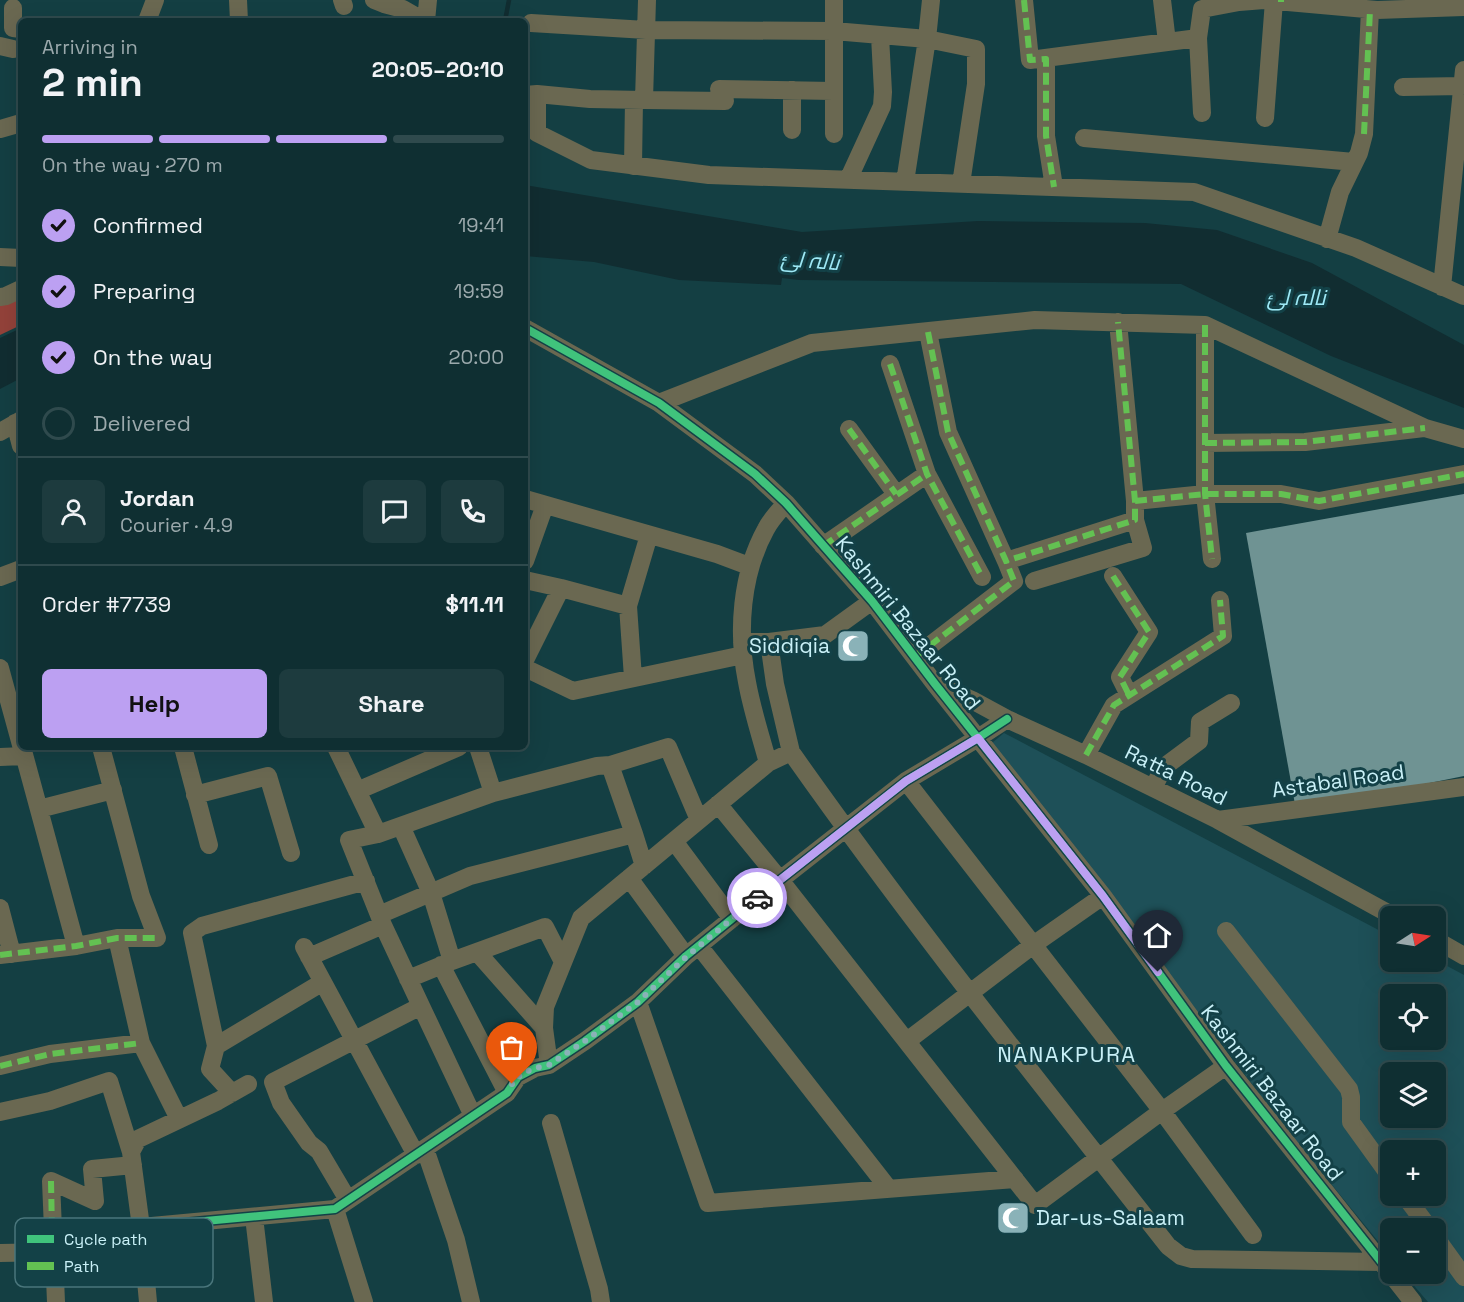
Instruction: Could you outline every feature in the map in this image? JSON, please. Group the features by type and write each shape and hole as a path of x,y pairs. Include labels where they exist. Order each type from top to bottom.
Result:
{"street":[{"path":"148,18 155,0"},
{"path":"238,0 239,18"},
{"path":"374,0 405,15"},
{"path":"425,18 428,0"},
{"path":"633,165 647,0"},
{"path":"834,0 834,134"},
{"path":"905,182 932,0"},
{"path":"1024,0 1030,60 1198,38"},
{"path":"1162,0 1167,42"},
{"path":"1202,113 1198,38 1202,9 1238,1 1264,0 1370,10 1464,7"},
{"path":"1265,118 1278,1"},
{"path":"13,8 13,27 18,28"},
{"path":"1328,238 1340,192 1359,153 1364,134 1370,10"},
{"path":"531,23 646,30 834,31 927,39 976,49 976,84 961,184"},
{"path":"848,180 882,106 880,36"},
{"path":"1046,58 1046,136 1054,187"},
{"path":"1403,87 1463,78 1442,286"},
{"path":"833,91 792,90 639,100 531,95 537,133 591,160 709,175 1194,192 1328,238 1464,296"},
{"path":"792,90 792,130"},
{"path":"0,129 18,124"},
{"path":"1084,138 1354,162"},
{"path":"0,257 18,258"},
{"path":"0,297 18,290"},
{"path":"659,403 812,343 1035,320 1205,325 1425,428 1464,439"},
{"path":"1034,581 1143,548 1135,520 1118,322"},
{"path":"1205,325 1205,494 1212,559"},
{"name":"Kashmiri Bazaar Road","path":"528,330 659,403 755,474 786,503 872,601 1103,896 1226,1066 1380,1260"},
{"path":"915,657 1014,581 948,432 928,332"},
{"path":"890,364 927,474 982,577"},
{"path":"12,425 18,439"},
{"path":"1205,443 1305,442 1425,428"},
{"path":"849,429 896,494"},
{"path":"823,546 927,474"},
{"path":"1135,501 1205,494 1281,494 1318,501 1464,474"},
{"path":"528,500 717,554 749,567"},
{"path":"768,764 747,682 741,619 749,567 766,528 786,503"},
{"path":"528,553 545,505"},
{"path":"1006,561 1135,520"},
{"path":"633,678 628,606 649,535"},
{"path":"0,577 18,570"},
{"path":"1113,576 1149,632 1120,677 1129,695"},
{"path":"528,580 628,606"},
{"path":"528,654 561,588"},
{"path":"1086,755 1114,705 1223,636 1220,600"},
{"path":"528,669 573,691 633,678 769,642 825,635 872,601"},
{"path":"769,642 775,684 791,752 846,829 971,993 1168,1246 1180,1256 1192,1259 1380,1270"},
{"path":"0,668 18,734"},
{"name":"Ratta Road","path":"935,684 1218,820 1380,909"},
{"path":"1153,788 1164,767 1199,741 1200,722 1231,703"},
{"path":"213,1221 341,1205 507,1093 518,1077 535,1068 549,1065 585,1041 638,1002 693,951 780,879 906,781 1007,719"},
{"path":"473,1116 381,920 349,840 378,834 492,793 597,766 610,765 668,747 699,820"},
{"path":"0,757 19,750"},
{"path":"22,750 76,946"},
{"path":"0,908 6,955 117,938 157,938 141,896 102,750"},
{"path":"184,750 209,846"},
{"path":"337,750 378,834"},
{"path":"357,791 452,750"},
{"path":"479,750 492,793"},
{"path":"549,1065 544,1028 544,1007 581,918 768,764 791,752"},
{"path":"610,765 644,866"},
{"path":"195,795 268,776 291,853"},
{"path":"906,781 1162,1111 1253,1235"},
{"name":"Astabal Road","path":"1218,820 1464,787"},
{"path":"39,809 113,790"},
{"path":"718,804 780,879 1035,1205 1226,1066"},
{"path":"401,826 431,893 446,963 507,1093"},
{"path":"471,1302 456,1240 421,1152 355,1040 307,952 381,920 431,893 470,876 634,834"},
{"path":"674,841 732,919"},
{"path":"629,878 693,951 889,1189"},
{"path":"132,1159 138,1139 240,1089 210,1069 216,1046 192,933 202,926 366,881"},
{"path":"907,1041 1033,945 1103,896"},
{"path":"408,979 545,927 563,962"},
{"path":"1226,931 1349,1089 1351,1122 1380,1162"},
{"path":"117,938 141,1043 179,1119"},
{"path":"1446,946 1464,956"},
{"path":"477,952 544,1028"},
{"path":"216,1046 323,982"},
{"path":"638,1002 708,1203 1015,1179"},
{"path":"364,1302 341,1205 319,1151 309,1143 281,1103 273,1082 421,1006"},
{"path":"0,1066 50,1054 141,1043"},
{"path":"0,1112 50,1101 109,1081 132,1159 140,1218"},
{"path":"551,1123 601,1302"},
{"path":"52,1218 51,1181 95,1201 92,1169 132,1159"},
{"path":"254,1217 264,1302"},
{"path":"1446,1252 1464,1277"},
{"path":"0,1253 15,1253"},
{"name":"Kashmiri Bazaar Road","path":"1399,1284 1413,1302"},
{"path":"55,1287 56,1302"},
{"path":"147,1287 148,1302"}],"shaded area":[{"path":"18,295 18,326 0,335 0,302"},
{"path":"1004,733 1380,931 1380,972 1446,972 1446,965 1464,975 1464,1302 1428,1302 1413,1284 1446,1284 1446,1218 1380,1218 1380,1244 1288,1131 992,743"}],"water":[{"name":"نالہ لئ","path":"528,186 802,232 978,221 1145,223 1217,230 1312,263 1464,345 1464,408 1331,356 1181,284 782,278 781,285 679,280 594,262 528,256"},
{"path":"18,329 18,380 0,389 0,338"}],"building":[{"path":"1464,494 1464,776 1296,810 1246,533"}],"waterway":[{"path":"506,18 509,0"}],"marked path":[{"path":"1024,0 1030,60 1046,59 1046,136 1054,187"},
{"path":"1364,134 1370,10"},
{"path":"928,332 948,432 1006,561 1135,520 1118,322"},
{"path":"1205,325 1205,494 1212,559"},
{"path":"890,364 927,474 982,577"},
{"path":"1205,443 1305,442 1425,428"},
{"path":"849,429 896,494"},
{"path":"823,546 927,474"},
{"path":"1135,501 1205,494 1281,494 1319,501 1464,474"},
{"path":"915,657 1014,581 1006,561"},
{"path":"1113,576 1149,632 1120,677 1129,695"},
{"path":"1086,755 1114,705 1223,636 1220,600"},
{"path":"0,955 76,946 117,938 157,938"},
{"path":"0,1066 50,1054 141,1043"},
{"path":"51,1181 52,1218"}],"cycle path":[{"path":"528,330 659,403 755,474 786,503 872,601 1103,896 1226,1066 1380,1260"},
{"path":"213,1220 335,1209 507,1093 518,1077 535,1068 549,1065 585,1041 638,1002 686,956 906,781 1007,719"}],"way so far":[{"path":"512,1084 526,1072 549,1065 638,1002 686,957 757,898"}],"place":[{"name":"Siddiqia","path":"853,646"},
{"name":"Dar-us-Salaam","path":"1013,1218"}],"district":[{"name":"NANAKPURA","path":"1067,1054"}],"route":[{"path":"757,898 906,781 978,738 1103,896 1158,972"}]}
